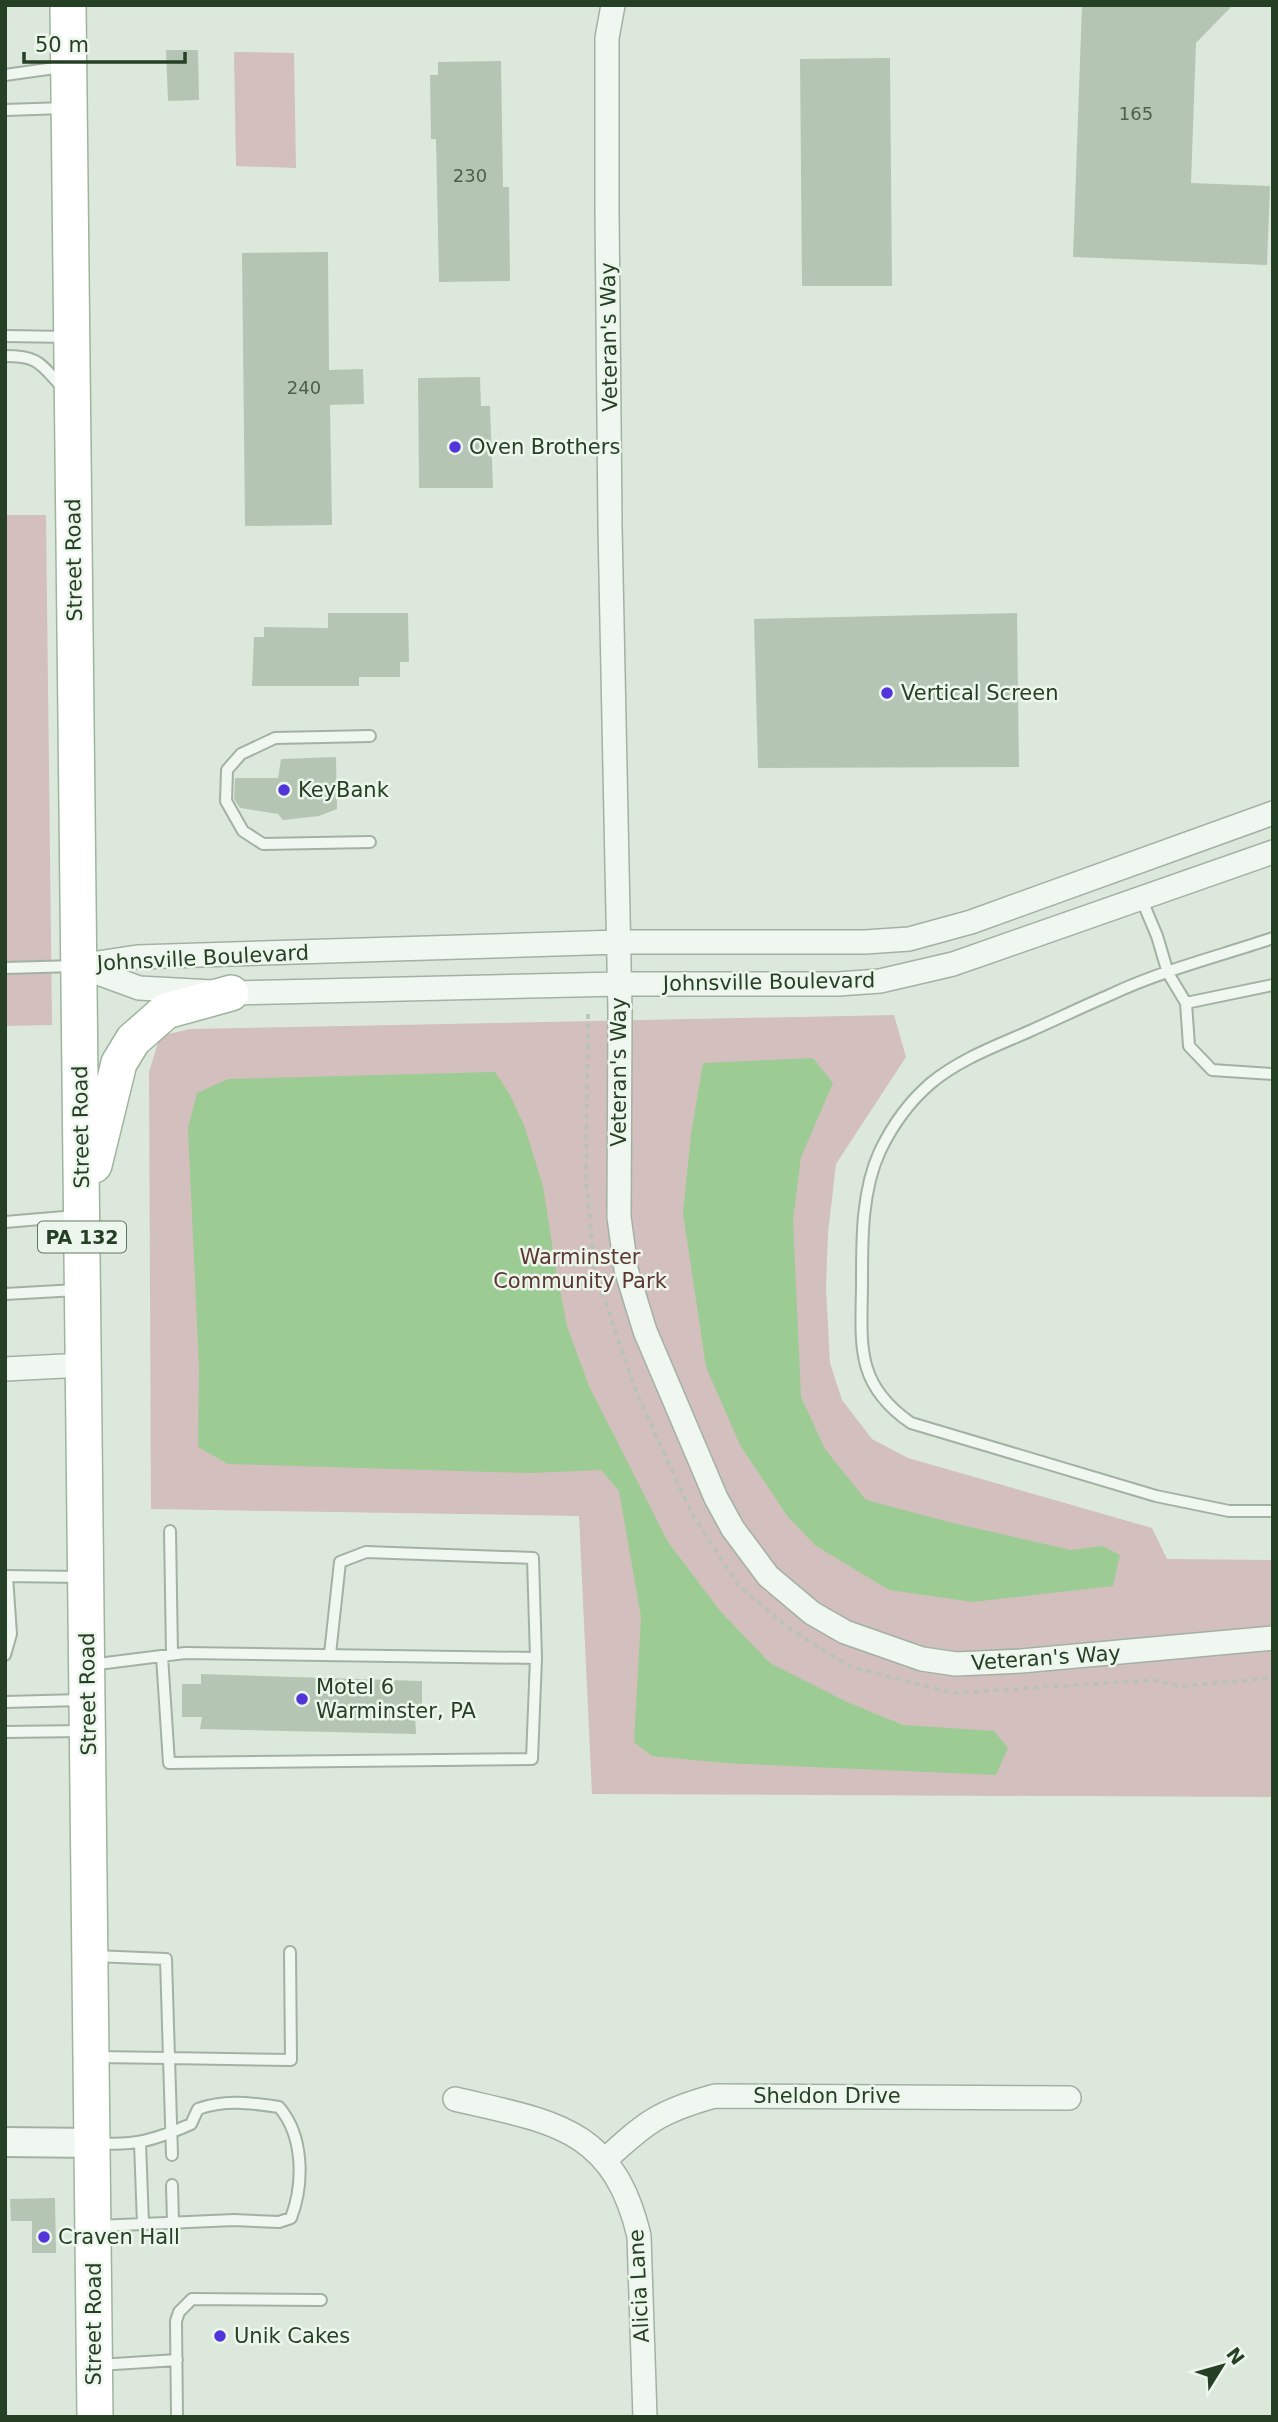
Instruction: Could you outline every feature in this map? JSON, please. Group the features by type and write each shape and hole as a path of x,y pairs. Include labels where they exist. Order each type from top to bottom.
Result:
{"main road":[{"name":"Street Road","path":"68,5 95,2417"},
{"path":"82,1216 119,1063 133,1040 166,1011 231,993"}],"street":[{"name":"Veteran's Way","path":"613,5 607,38 607,209 610,550 619,942 619,1217 626,1269 645,1331 724,1516 768,1576 812,1613 845,1632 922,1659 956,1664 1021,1661 1273,1639"},
{"name":"Johnsville Boulevard","path":"79,966 137,957 619,942 865,942 909,939 971,922 1273,813"},
{"name":"Johnsville Boulevard","path":"79,966 139,988 231,993 619,984 838,984 880,981 954,964 1273,852"},
{"path":"5,1368 84,1365"},
{"name":"Sheldon Drive","path":"605,2160 641,2126 656,2116 715,2096 1069,2098"},
{"name":"Alicia Lane","path":"455,2099 546,2121 572,2134 605,2160 621,2183 639,2236 645,2417"},
{"path":"5,2142 93,2143"}],"lane":[{"path":"5,75 68,66"},
{"path":"5,110 68,108"},
{"path":"5,336 71,337"},
{"path":"5,356 27,356 37,361 72,398"},
{"path":"370,736 275,738 241,754 228,770 226,801 243,831 263,844 370,842"},
{"path":"1141,898 1157,936 1168,973 1186,1003 1189,1046 1212,1070 1273,1074"},
{"path":"1273,938 1112,993 978,1053 930,1084 905,1111 879,1154 868,1187 860,1336 869,1375 879,1395 891,1409 911,1423 1156,1496 1229,1511 1273,1511"},
{"path":"5,968 79,966"},
{"path":"1186,1003 1273,985"},
{"path":"5,1222 82,1216"},
{"path":"5,1294 83,1290"},
{"path":"170,1531 167,1655 169,1763 532,1759 536,1658 533,1558 366,1552 340,1562 330,1654"},
{"path":"5,1655 11,1634 6,1576 86,1577"},
{"path":"87,1665 167,1655 330,1654 536,1658"},
{"path":"5,1702 88,1716"},
{"path":"5,1732 88,1716"},
{"path":"93,2057 292,2060 290,1952"},
{"path":"91,1956 166,1959 172,2155"},
{"path":"93,2143 125,2145 172,2133 191,2124 198,2109 214,2103 279,2107 288,2117 294,2132 299,2180 290,2218 279,2222 234,2220 94,2226"},
{"path":"140,2143 144,2224"},
{"path":"173,2185 173,2222"},
{"path":"177,2417 176,2321 179,2312 192,2299 321,2300"},
{"path":"94,2365 177,2360"}],"path":[{"path":"588,1014 586,1181 595,1272 637,1394 691,1512 738,1585 790,1629 851,1667 953,1693 1153,1680 1180,1686 1273,1678"}],"green space":[{"path":"234,52 294,53 296,168 236,166"},
{"path":"5,515 46,515 52,1025 5,1026"},
{"name":"Warminster Community Park","path":"894,1015 906,1057 836,1164 828,1233 826,1288 830,1363 842,1400 872,1439 908,1458 1152,1528 1167,1559 1273,1560 1273,1797 592,1794 579,1516 151,1509 149,1072 160,1036 190,1029"}],"shaded area":[{"path":"813,1058 833,1083 801,1157 793,1220 801,1397 825,1449 866,1500 1071,1550 1103,1546 1120,1555 1113,1586 973,1602 889,1590 816,1546 788,1517 740,1445 706,1367 683,1213 691,1134 703,1063"},
{"path":"495,1072 509,1093 524,1125 543,1186 567,1326 589,1386 668,1542 721,1612 770,1663 847,1702 903,1725 994,1731 1008,1748 996,1775 725,1763 652,1756 634,1742 641,1617 619,1491 601,1470 530,1473 228,1464 198,1447 199,1368 188,1128 197,1093 228,1079"}],"building":[{"path":"1082,5 1233,5 1196,43 1191,183 1270,186 1267,265 1073,257"},
{"path":"166,50 198,50 199,100 168,101"},
{"path":"890,58 892,286 802,286 800,59"},
{"path":"501,61 503,187 509,187 510,281 439,282 436,139 431,139 430,75 438,75 438,62"},
{"path":"328,252 329,370 363,369 364,404 330,405 332,525 245,526 242,253"},
{"name":"Oven Brothers","path":"480,377 481,406 490,406 493,488 419,488 418,378"},
{"path":"328,613 408,613 409,662 400,662 400,677 359,677 359,686 252,686 254,637 264,637 264,627 328,628"},
{"name":"Vertical Screen","path":"1017,613 1019,767 758,768 754,619"},
{"name":"KeyBank","path":"336,757 337,809 319,816 283,820 278,814 240,808 234,799 235,778 278,778 281,759"},
{"name":"Motel 6 Warminster, PA","path":"201,1674 422,1681 422,1714 415,1715 416,1734 200,1729 202,1717 182,1717 182,1684 201,1684"},
{"name":"Craven Hall","path":"55,2198 56,2253 32,2253 32,2221 11,2221 10,2199"}],"place":[{"name":"Oven Brothers","path":"455,447"},
{"name":"Vertical Screen","path":"887,693"},
{"name":"KeyBank","path":"284,790"},
{"name":"Motel 6 Warminster, PA","path":"302,1699"},
{"name":"Craven Hall","path":"44,2237"},
{"name":"Unik Cakes","path":"220,2336"}]}
